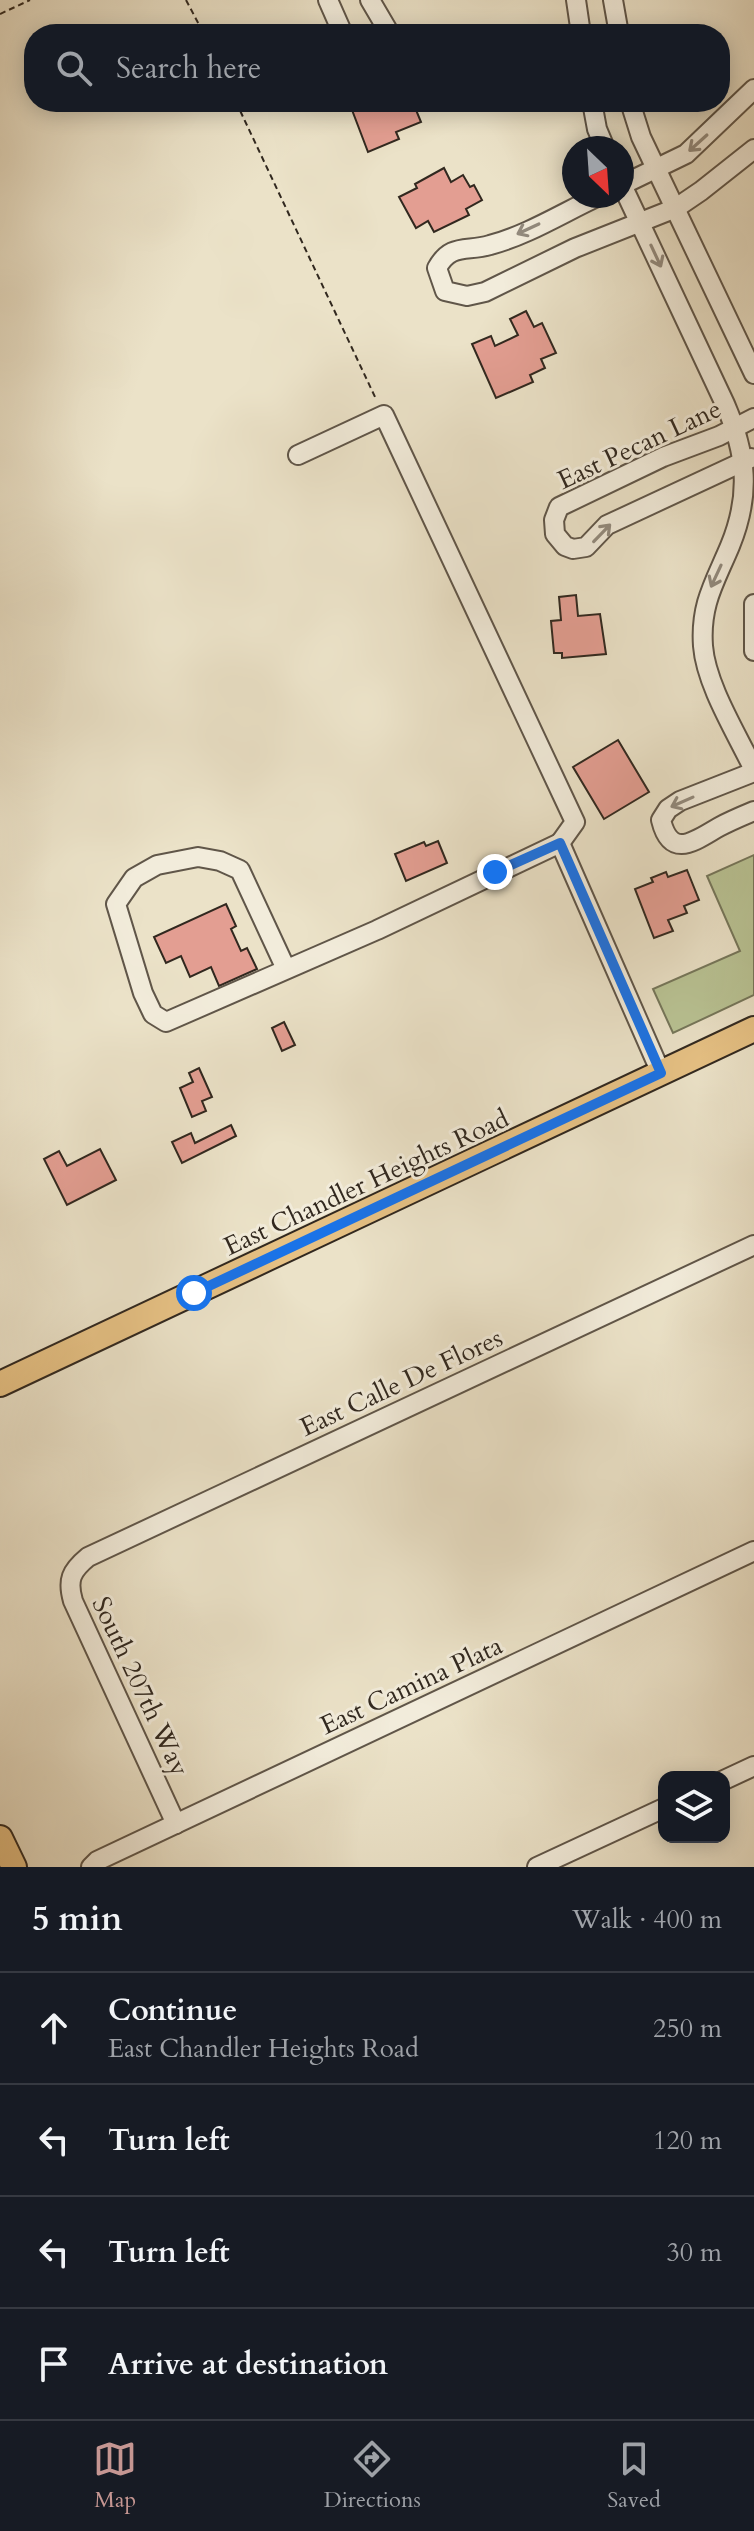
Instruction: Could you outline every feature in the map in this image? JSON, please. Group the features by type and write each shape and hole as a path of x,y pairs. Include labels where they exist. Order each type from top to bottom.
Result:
{"main road":[{"name":"East Chandler Heights Road","path":"0,1384 754,1029"},
{"path":"0,1838 14,1867"}],"street":[{"path":"328,0 339,24"},
{"path":"370,0 384,24"},
{"path":"576,0 580,24"},
{"path":"613,0 617,24"},
{"path":"730,112 754,89"},
{"path":"594,112 600,136"},
{"path":"633,112 656,169 754,374"},
{"path":"634,179 686,154 730,112"},
{"path":"573,208 499,243 455,250 444,255 437,268 445,291 467,296 485,292 575,248 676,208 754,149"},
{"path":"633,208 749,459 741,512 730,546 707,595 702,632 704,657 712,682 754,771 680,801 668,809 661,820 664,831 674,842 682,845 694,843 720,826 754,811"},
{"path":"286,969 240,870 220,861 198,857 157,865 134,878 116,904 143,993 153,1014 166,1022 377,930 560,843 575,822 384,415 298,455"},
{"name":"East Pecan Lane","path":"749,459 607,525 586,547 573,549 565,546 555,534 554,520 559,507 571,500 663,457 736,429 754,418"},
{"path":"754,604 754,651"},
{"path":"560,843 661,1073"},
{"name":"East Calle De Flores","path":"73,1569 88,1557 754,1245"},
{"name":"East Camina Plata","path":"91,1867 97,1861 754,1551"},
{"name":"South 207th Way","path":"73,1569 68,1585 73,1601 176,1824"},
{"path":"730,1777 754,1766"},
{"path":"537,1867 658,1811"}],"path":[{"path":"0,14 30,0"},
{"path":"186,0 199,24"},
{"path":"241,112 384,415"}],"green space":[{"path":"754,855 754,995 673,1033 653,989 740,951 707,876"}],"building":[{"path":"353,112 417,112 421,122 396,132 399,139 368,152"},
{"path":"444,168 451,182 463,175 470,187 474,185 482,200 466,209 469,215 434,232 428,221 416,228 399,197"},
{"path":"526,311 534,327 542,323 556,353 541,359 545,368 530,375 533,382 496,398 472,344 491,336 495,346 518,335 510,319"},
{"path":"576,595 578,616 600,614 606,654 562,658 562,653 554,653 551,621 561,620 559,597"},
{"path":"618,740 649,792 604,819 573,767"},
{"path":"438,841 447,863 406,881 395,854 424,842 426,846"},
{"path":"687,870 699,900 684,906 687,913 668,920 673,931 654,938 635,889 653,882 651,878 666,872 668,877"},
{"path":"226,904 236,926 231,929 241,951 247,948 257,969 219,986 211,967 190,977 181,956 166,963 154,937"},
{"path":"284,1022 295,1045 282,1051 272,1028"},
{"path":"199,1068 212,1097 202,1101 206,1111 192,1117 180,1088 193,1082 189,1073"},
{"path":"231,1125 236,1136 182,1163 172,1142 191,1133 195,1143"},
{"path":"100,1149 116,1180 67,1205 44,1159 59,1151 67,1166"}],"route":[{"path":"194,1293 661,1073 560,843 495,872"}]}
